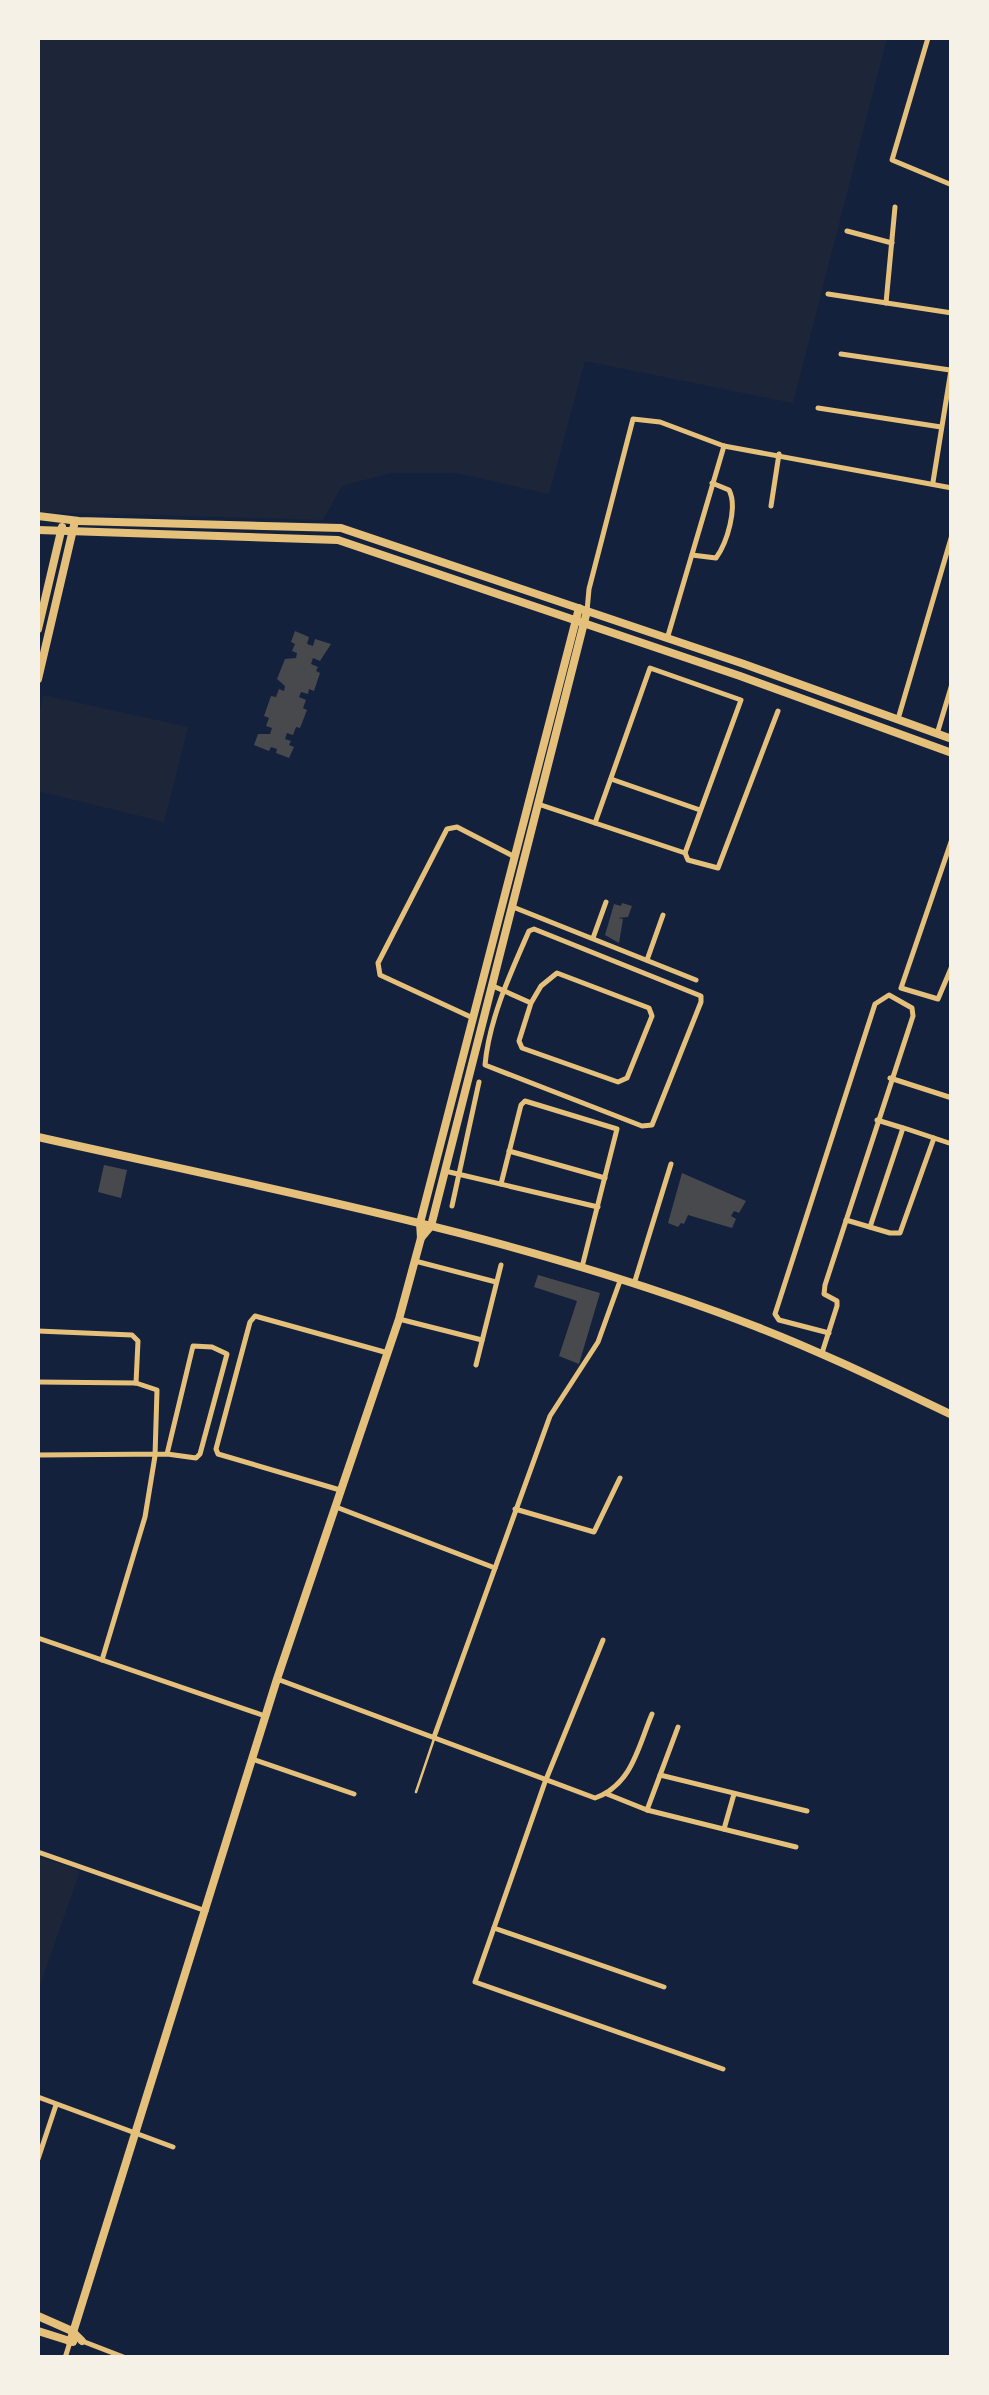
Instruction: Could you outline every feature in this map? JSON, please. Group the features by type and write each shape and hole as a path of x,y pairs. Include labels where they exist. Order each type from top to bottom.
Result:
{"street":[{"path":"928,38 892,160 952,185"},
{"path":"886,303 895,207"},
{"path":"847,231 892,243"},
{"path":"828,294 952,313"},
{"path":"841,354 951,367 932,482"},
{"path":"818,408 941,427"},
{"path":"65,2358 277,1679 399,1319 421,1238 420,1223 490,985 515,856 540,776 633,420 660,422 724,446 952,488"},
{"path":"667,639 724,446"},
{"path":"770,506 779,454"},
{"path":"692,555 716,558 722,550 734,500 729,490 712,483"},
{"path":"38,516 63,520 341,528 952,739"},
{"path":"38,630 63,520"},
{"path":"38,679 75,520"},
{"path":"38,530 330,539 952,753"},
{"path":"898,719 952,534"},
{"path":"595,823 650,668 741,700 685,853 688,860 721,867 778,712"},
{"path":"937,734 952,684"},
{"path":"421,1238 430,1226 473,1018 538,804 540,776"},
{"path":"610,779 700,810"},
{"path":"538,804 685,853"},
{"path":"473,1018 380,975 378,963 447,830 456,827 515,856"},
{"path":"828,1334 779,1320 775,1314 875,1004 901,988 952,840"},
{"path":"593,938 606,902"},
{"path":"507,904 696,980"},
{"path":"646,960 663,916"},
{"path":"539,929 701,996 652,1125 642,1126 485,1065 486,1048 505,991 529,931 539,929"},
{"path":"901,988 938,999 952,966"},
{"path":"557,973 653,1011 627,1078 618,1082 522,1048 519,1041 532,1003 540,986 557,973"},
{"path":"490,985 532,1003"},
{"path":"822,1354 838,1303 824,1290 913,1016 912,1008 892,996"},
{"path":"890,1078 952,1098"},
{"path":"452,1206 479,1082"},
{"path":"501,1184 521,1105 530,1100 616,1130 582,1267"},
{"path":"877,1120 952,1144"},
{"path":"870,1227 903,1128"},
{"path":"38,1137 420,1223 582,1267 755,1326 952,1414"},
{"path":"846,1220 895,1234 903,1228 934,1138"},
{"path":"509,1150 606,1178"},
{"path":"634,1284 671,1164"},
{"path":"443,1170 598,1208"},
{"path":"415,1261 496,1282"},
{"path":"476,1365 500,1265"},
{"path":"434,1737 550,1416 598,1342 620,1281"},
{"path":"343,1491 218,1454 250,1322 256,1316 388,1352"},
{"path":"399,1319 482,1340"},
{"path":"38,1331 132,1335 138,1341 136,1383"},
{"path":"38,1455 168,1454 196,1458 227,1354 212,1347 193,1346 168,1454"},
{"path":"38,1382 136,1383 157,1390 155,1456 145,1517 102,1660"},
{"path":"515,1509 594,1532 620,1478"},
{"path":"336,1508 495,1568"},
{"path":"38,1638 266,1716"},
{"path":"603,1640 545,1782 475,1982 722,2070"},
{"path":"277,1679 595,1798 626,1780 652,1714"},
{"path":"647,1810 678,1727"},
{"path":"252,1759 354,1794"},
{"path":"660,1775 807,1811"},
{"path":"607,1794 647,1810 796,1846"},
{"path":"724,1829 734,1794"},
{"path":"38,1852 206,1911"},
{"path":"494,1928 664,1987"},
{"path":"38,2097 172,2147"},
{"path":"38,2159 57,2104"},
{"path":"38,2316 72,2331 82,2341 126,2358"},
{"path":"38,2331 70,2342 82,2341"}],"lane":[{"path":"416,1792 434,1737"}],"shaded area":[{"path":"38,38 887,38 793,403 585,361 549,494 457,473 390,473 342,486 323,520 38,512"},
{"path":"43,695 188,727 164,822 38,791 38,721"},
{"path":"38,1856 80,1871 38,1991"}],"building":[{"path":"295,631 309,637 307,644 313,646 315,639 331,644 320,661 313,658 311,664 320,673 314,691 301,692 299,697 306,700 303,708 307,710 300,728 296,727 293,735 287,733 285,739 294,747 289,758 276,753 277,749 271,747 269,751 254,745 258,734 270,734 272,728 266,726 269,718 264,716 271,696 276,697 279,689 284,691 285,686 277,679 285,659 296,658 297,653 292,651 295,644 291,642"},
{"path":"614,904 632,906 628,917 618,918 623,919 619,943 605,935"},
{"path":"104,1165 127,1170 121,1198 98,1192"},
{"path":"682,1173 746,1201 739,1213 734,1211 731,1216 736,1219 732,1228 688,1215 678,1227 668,1223"},
{"path":"538,1275 600,1293 579,1364 559,1356 577,1301 534,1287"}]}
